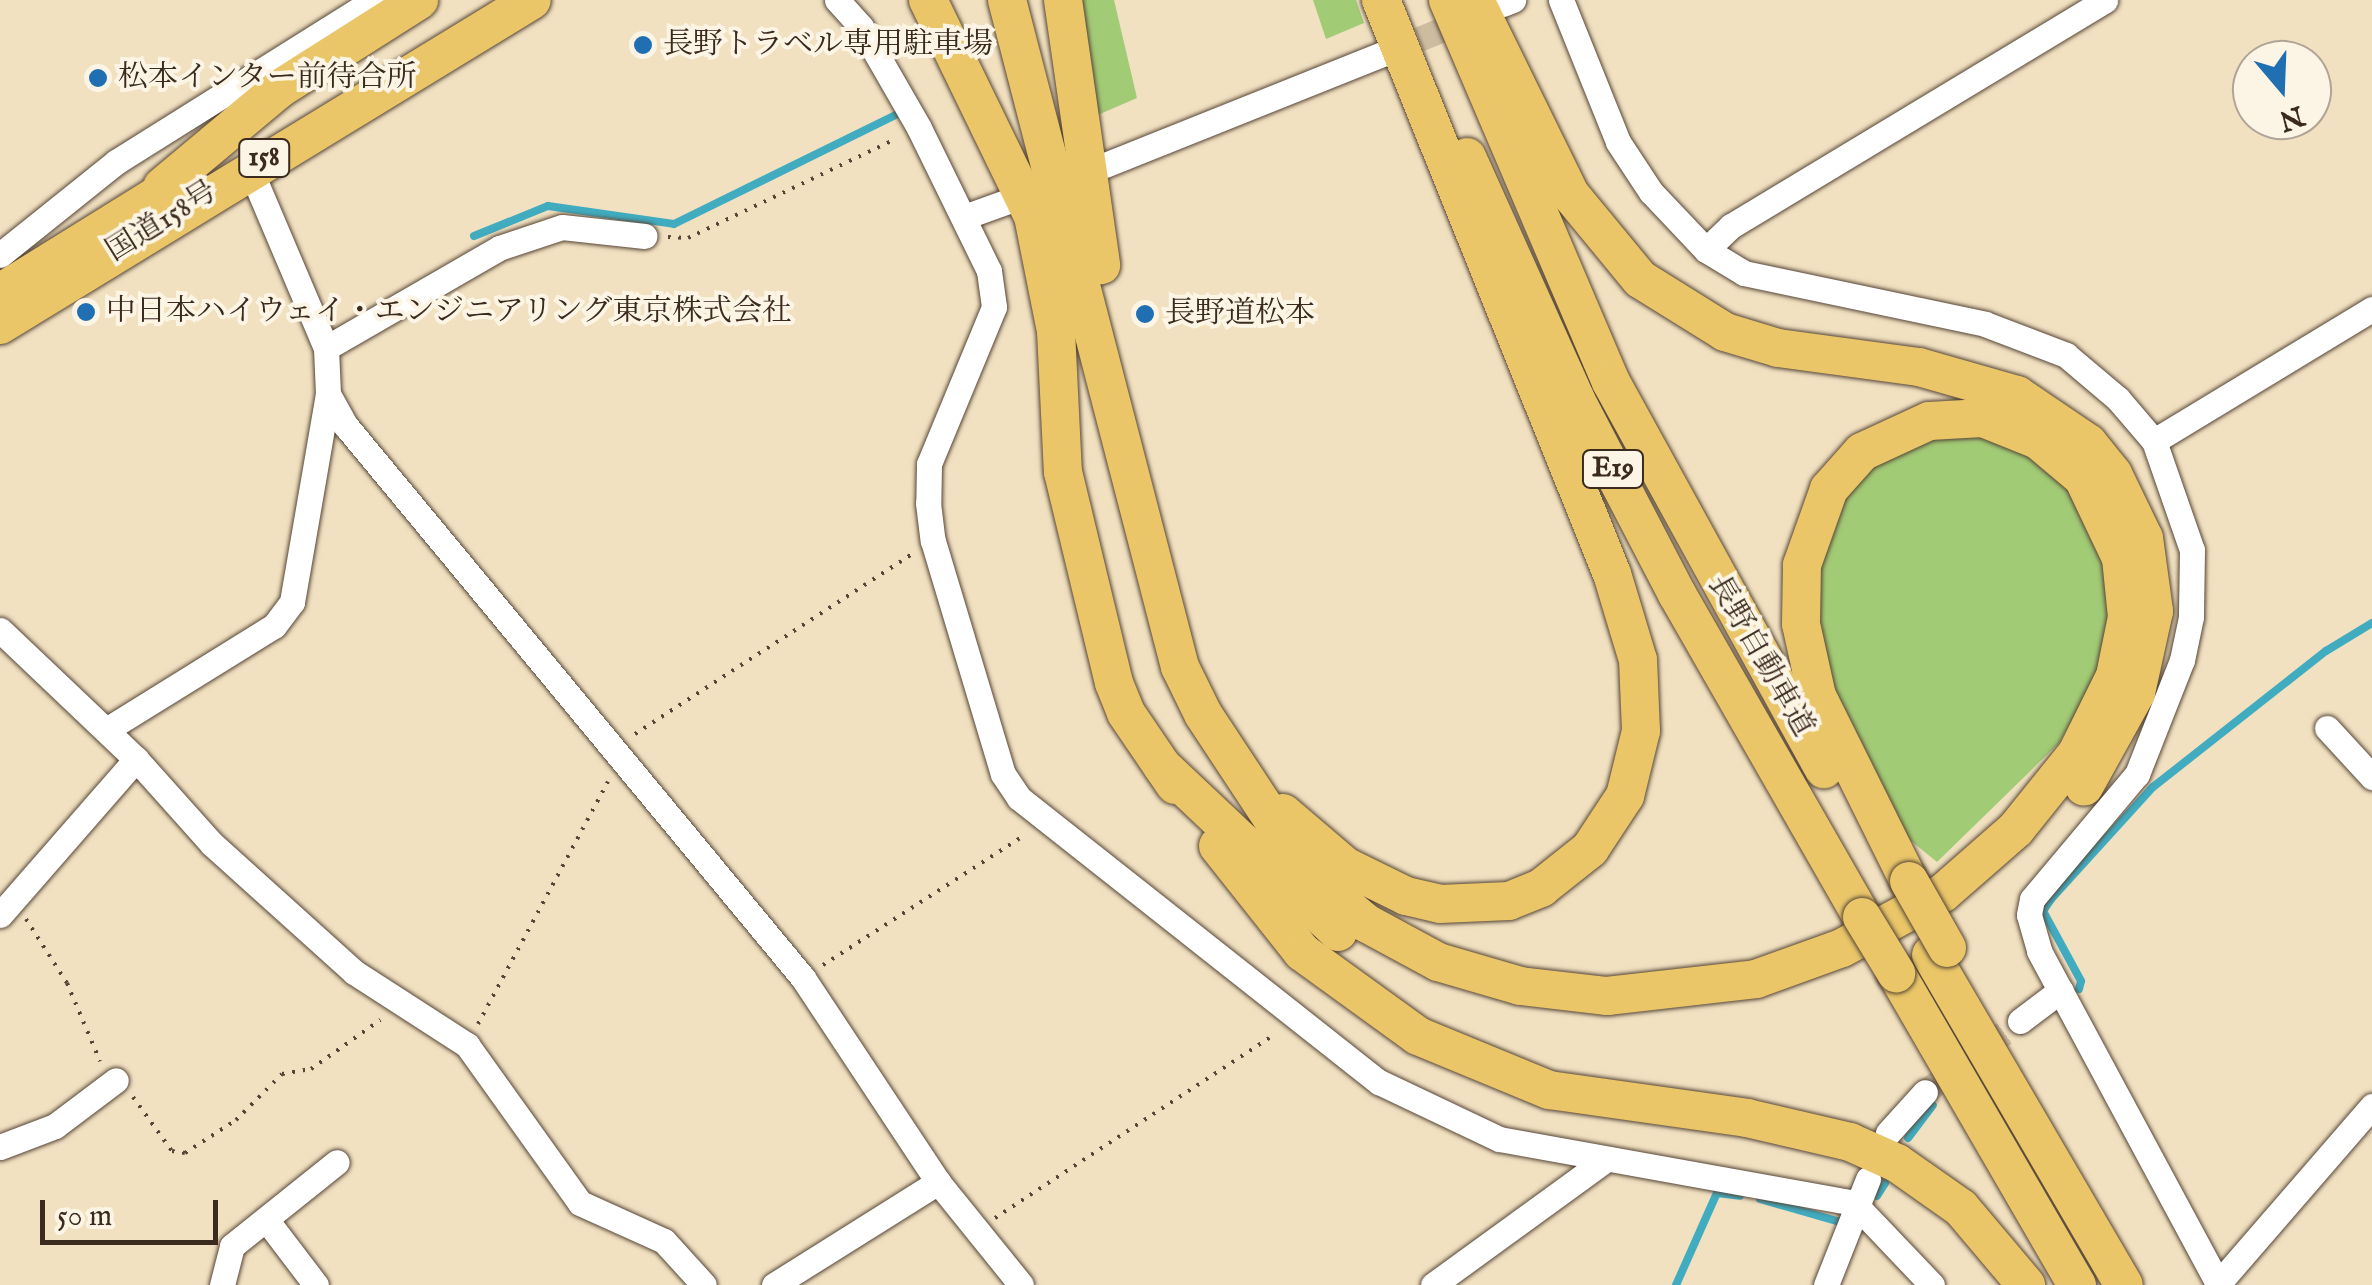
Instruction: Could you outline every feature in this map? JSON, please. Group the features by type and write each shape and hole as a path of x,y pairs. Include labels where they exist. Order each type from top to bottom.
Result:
{"highway":[{"path":"141,205 279,89 419,0"},
{"name":"国道158号","path":"0,293 480,0"},
{"name":"国道158号","path":"0,325 249,168 532,0"},
{"path":"898,0 1008,154"},
{"path":"928,0 1008,154 1033,216 1052,294 1062,472 1100,628 1126,713 1275,924 1337,981 1418,1036 1549,1090 1805,1128 1897,1163 1960,1208 2026,1285"},
{"path":"1007,0 1180,667 1202,714 1309,875 1366,923 1438,962 1520,986 1608,996 1701,990 1803,964 1892,924 1981,862 2077,753 2115,676 2126,586 2100,504 2062,457 2011,426 1983,418 1930,420 1862,452 1823,500 1802,565 1801,624 1817,696 1902,887"},
{"path":"1063,0 1128,455"},
{"path":"1202,714 1261,789 1316,844 1374,882 1440,904 1509,901 1567,871 1609,825 1635,766 1642,695 1628,620 1381,0"},
{"name":"長野自動車道","path":"1405,0 1446,109 1576,400 1677,594 2076,1285"},
{"name":"長野自動車道","path":"1448,0 1611,382 1939,951 2125,1285"},
{"path":"1162,766 1295,898 1390,967 1514,1010 1659,1019 1816,987 1903,947 1956,912 2068,809 2111,746 2136,693 2148,653 2151,571 2131,504 2088,442 2054,414 1972,380 1778,348 1725,332 1666,298 1607,245 1570,194 1497,1"}],"street":[{"path":"0,255 116,162 374,0"},
{"path":"837,0 862,27 919,128 989,271 994,307 930,464 933,541 1003,774 1046,822 1379,1082 1498,1139 1602,1162 1854,1203 1932,1285"},
{"path":"1561,0 1618,142 1651,192 1706,250 1744,273 1986,324 2066,354 2118,398 2154,441 2192,550 2192,617 2166,707 2137,774 2032,899 2029,915 2039,951 2218,1285 2372,1106"},
{"path":"1706,250 1731,226 2105,0"},
{"path":"1104,165 1385,54"},
{"path":"106,730 274,626 292,602 328,394 326,348 249,168"},
{"path":"964,217 1006,202"},
{"path":"326,348 499,248 562,228 646,236"},
{"path":"2154,441 2372,309"},
{"path":"328,394 346,426 803,978 938,1182 1021,1285"},
{"path":"0,630 136,759 212,844 354,972 468,1044 580,1204 627,1219 664,1242 704,1285"},
{"path":"2327,728 2372,777"},
{"path":"7,909 136,759"},
{"path":"2020,1021 2061,990"},
{"path":"0,1147 55,1126 116,1080"},
{"path":"1888,1134 1925,1092"},
{"path":"222,1285 232,1246 268,1222 337,1162"},
{"path":"1433,1285 1602,1162"},
{"path":"1826,1285 1854,1203 1868,1179"},
{"path":"774,1285 938,1182"},
{"path":"268,1222 316,1285"}],"path":[{"path":"646,236 688,238 919,128"},
{"path":"468,1044 636,734 933,541"},
{"path":"803,978 1046,822"},
{"path":"7,909 49,950 97,1056 172,1151 185,1154 236,1120 282,1074 326,1060 399,1002"},
{"path":"978,1229 1296,1020"}],"green space":[{"path":"1076,0 1114,0 1137,98 1093,117"},
{"path":"1313,0 1356,0 1364,23 1326,39"},
{"path":"1988,437 2025,444 2064,477 2115,581 2098,674 2059,743 1937,862 1905,836 1824,666 1814,561 1857,475 1922,439"}],"waterway":[{"path":"474,236 548,206 674,224 900,113"},
{"path":"2079,989 2081,981 2043,911 2051,899 2153,787 2326,651 2372,623"},
{"path":"1908,1138 1933,1105"},
{"path":"1877,1196 1885,1183"},
{"path":"1676,1285 1717,1193 1740,1196"},
{"path":"1760,1199 1840,1222"}],"tunnel":[{"path":"1385,53 1473,17"},
{"path":"1925,1092 2020,1021"}],"place":[{"name":"長野トラベル専用駐車場","path":"643,45"},
{"name":"松本インター前待合所","path":"98,78"},
{"name":"中日本ハイウェイ・エンジニアリング東京株式会社","path":"86,312"},
{"name":"長野道松本","path":"1145,314"}]}
